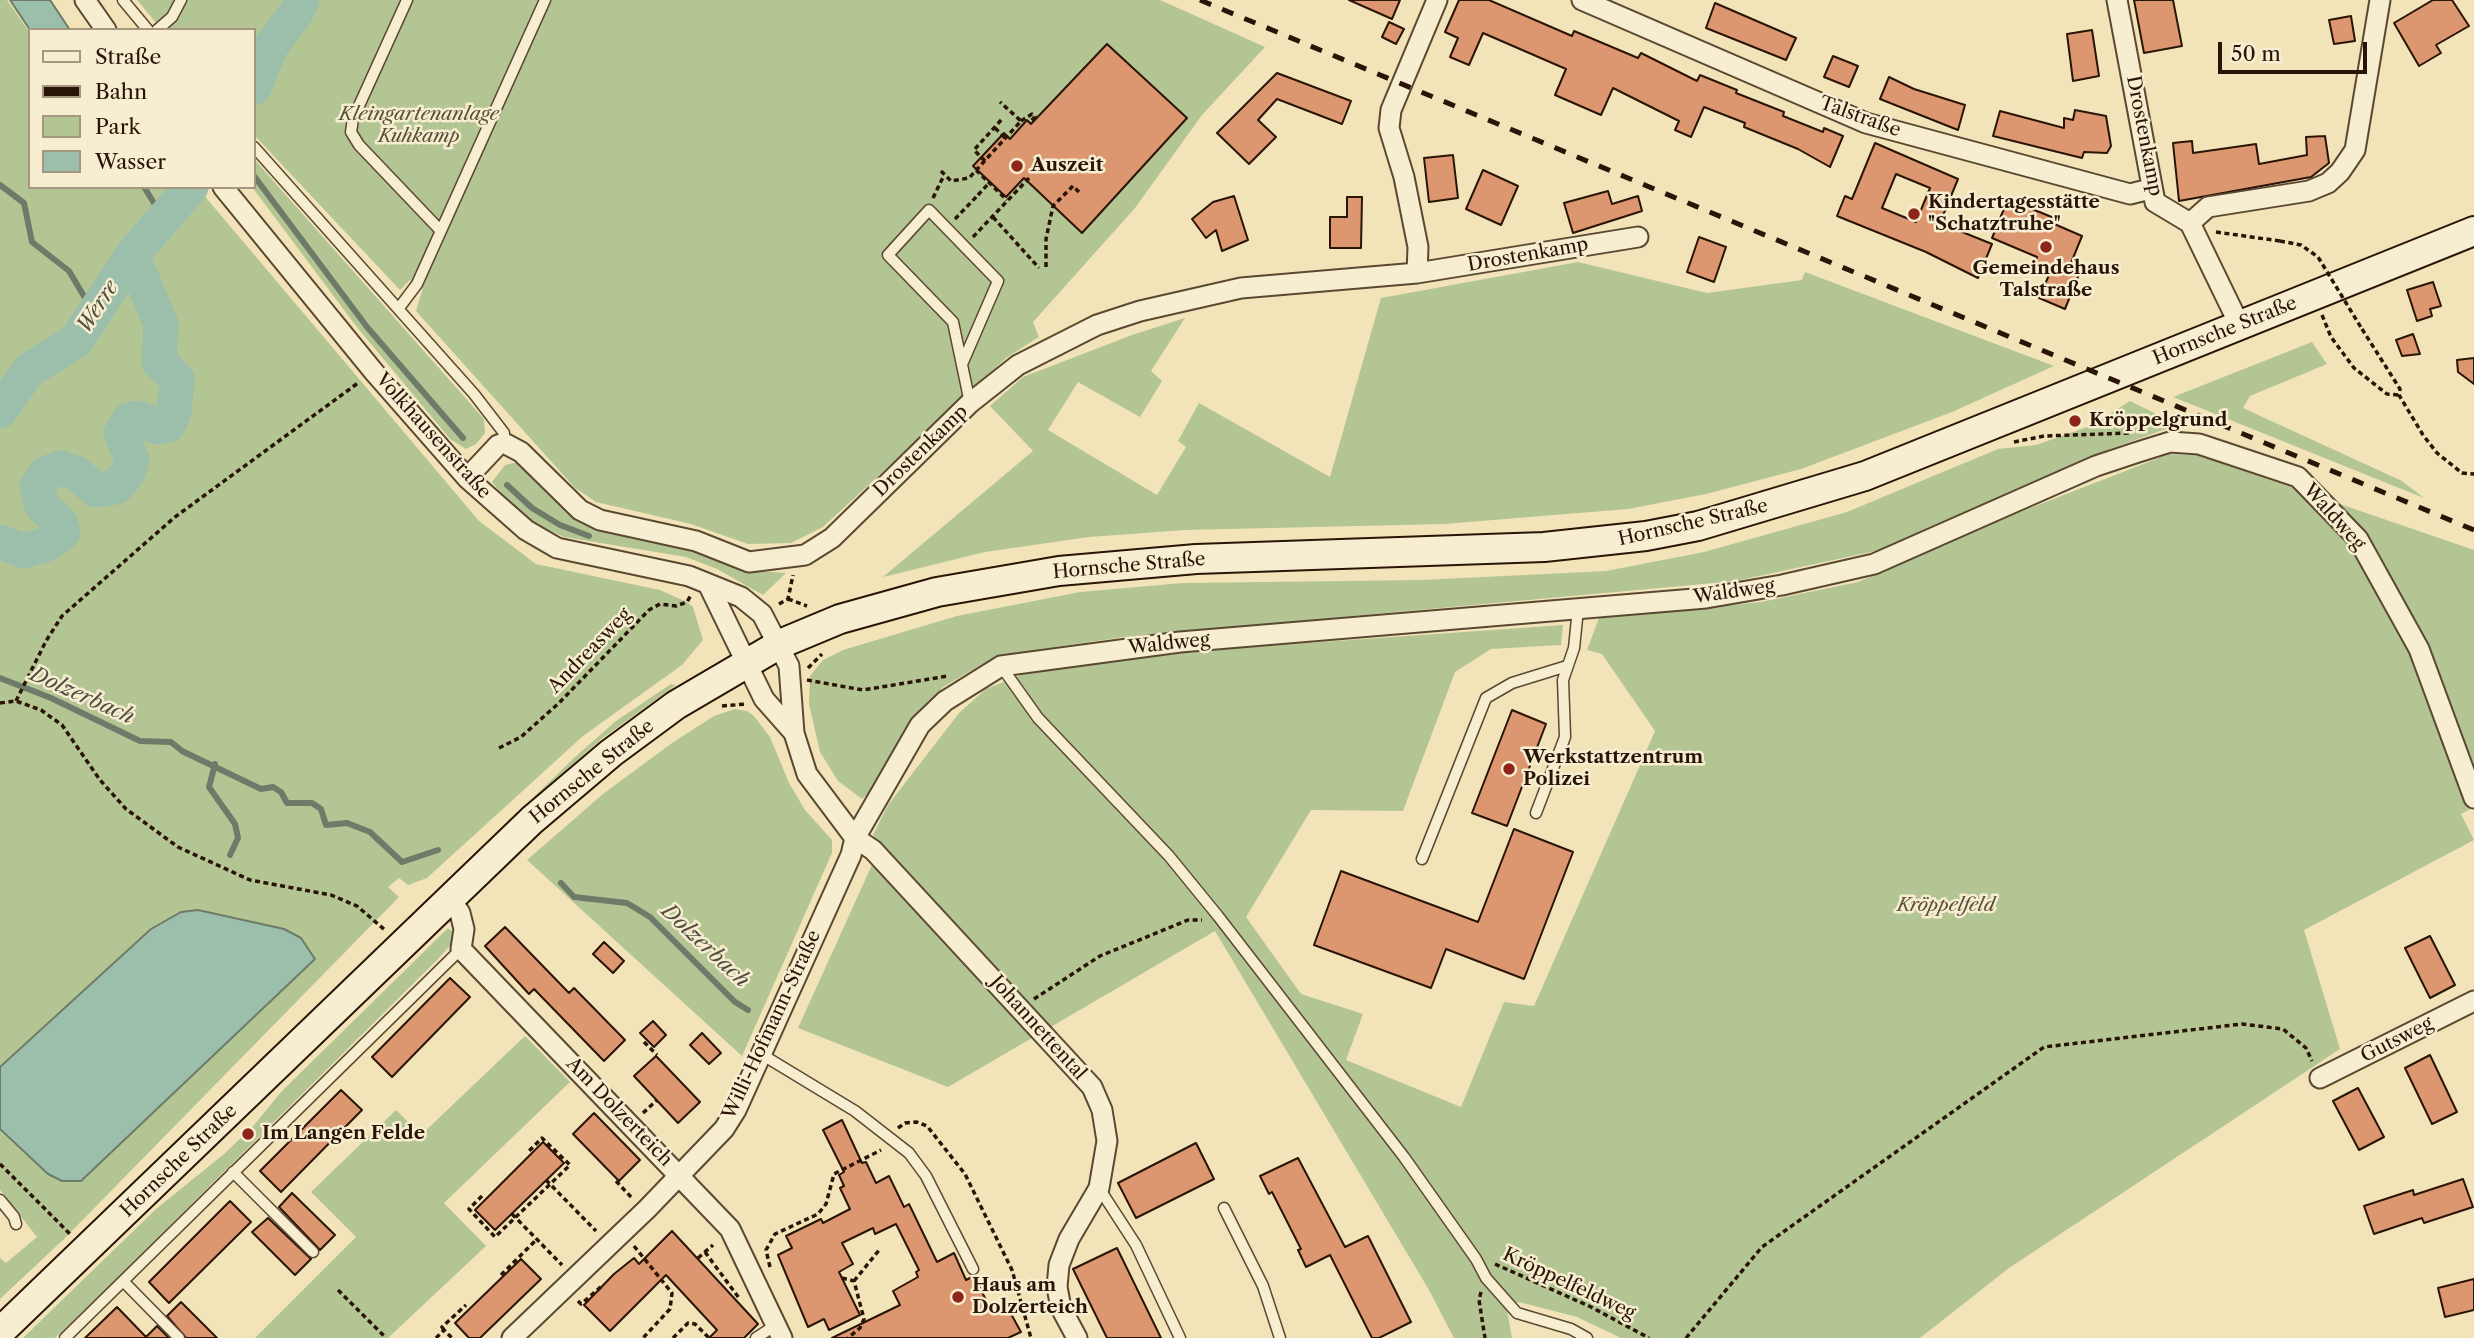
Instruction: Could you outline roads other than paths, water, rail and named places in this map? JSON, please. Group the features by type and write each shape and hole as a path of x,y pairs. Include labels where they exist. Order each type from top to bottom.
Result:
{"main road":[{"name":"Hornsche Straße","path":"0,1332 532,820 611,753 676,705 746,661 780,644 840,620 937,592 1059,571 1196,559 1556,546 1646,537 1698,526 1864,476 2240,326 2384,275 2474,231"}],"street":[{"path":"85,0 105,28"},
{"path":"1417,273 1418,247 1404,177 1389,128 1391,110 1437,0"},
{"name":"Talstraße","path":"1582,0 1866,122 2130,194 2150,189"},
{"name":"Drostenkamp","path":"2117,0 2150,189 2160,207 2190,223"},
{"path":"2240,326 2190,223 2208,207 2309,191 2328,183 2340,172 2354,150 2380,0"},
{"name":"Volkhausenstraße","path":"225,189 374,372 467,478 526,530 557,548 689,576 741,597 762,614 780,644"},
{"name":"Drostenkamp","path":"504,443 521,452 580,510 600,520 696,541 749,562 767,562 805,555 832,538 970,402 1018,365 1097,325 1140,311 1241,288 1417,273 1638,237"},
{"name":"Waldweg","path":"855,838 920,725 945,701 1002,666 1180,642 1719,596 1782,585 1874,564 2096,466 2170,442 2199,444 2298,477 2358,539 2419,649 2474,798"},
{"path":"467,478 498,445 504,443"},
{"path":"704,584 764,699 794,733"},
{"path":"780,644 789,666 794,733 811,780 855,838"},
{"name":"Johannettental","path":"855,838 873,850 1092,1087 1102,1110 1107,1141 1099,1188 1069,1240 1059,1265 1057,1287 1061,1308 1077,1338"},
{"name":"Willi-Hofmann-Straße","path":"523,1334 575,1278 680,1176 730,1119 851,855 855,838"},
{"path":"450,898 460,913 464,929 461,949"},
{"name":"Am Dolzerteich","path":"461,949 730,1229 779,1331"},
{"name":"Gutsweg","path":"2320,1078 2474,1001"}],"lane":[{"path":"122,0 146,28"},
{"path":"159,28 172,16 181,0"},
{"path":"407,0 353,119 351,132 359,145 440,230"},
{"path":"399,308 417,284 545,0"},
{"path":"256,149 496,421 504,433 504,443"},
{"path":"963,362 998,281 929,210 888,255 953,322 970,402"},
{"path":"1535,813 1565,737 1563,680 1576,639 1578,609"},
{"path":"1002,666 1038,718 1169,856 1218,916 1404,1157 1476,1259 1486,1278 1517,1313 1571,1329 1587,1338"},
{"path":"1422,859 1486,698 1512,683 1567,666"},
{"path":"65,1338 461,949"},
{"path":"761,1054 813,1083 893,1139 926,1176 973,1269"},
{"path":"233,1172 313,1252"},
{"path":"1099,1188 1136,1245 1180,1338"},
{"path":"0,1200 14,1216 16,1224"},
{"path":"1224,1208 1263,1286 1280,1338"},
{"path":"123,1281 179,1338"},
{"path":"756,1338 779,1331"}],"water":[{"path":"10,0 50,0 69,28 29,28"},
{"path":"198,910 284,929 301,938 315,959 81,1181 62,1181 48,1174 0,1129 0,1067 151,929 181,912"}],"waterway":[{"name":"Werre","path":"256,83 271,46 296,13 302,0"},
{"path":"256,179 367,327 463,438"},
{"path":"0,185 24,203 32,242 69,271 94,313"},
{"path":"145,189 164,219"},
{"name":"Werre","path":"0,411 29,370 76,341 132,255 189,189"},
{"name":"Werre","path":"0,542 25,551 47,544 63,532 60,523 42,506 37,487 45,474 61,468 76,473 96,490 116,487 128,473 132,460 121,433 129,420 139,418 157,427 168,425 174,413 177,379 159,362 161,324 132,255"},
{"path":"507,485 532,508 560,525 589,536"},
{"name":"Dolzerbach","path":"0,678 51,698 140,741 171,742 182,751 261,789 273,787 281,792 287,803 312,803 321,809 326,825 347,823 370,832 402,862 438,850"},
{"path":"215,764 209,787 235,824 238,838 230,855"},
{"name":"Dolzerbach","path":"561,883 574,897 627,903 650,917 735,1002 748,1010"}],"railway":[{"path":"1200,0 2474,530"}],"place":[{"name":"Auszeit","path":"1017,166"},
{"name":"Kindertagesstätte \"Schatztruhe\"","path":"1914,214"},
{"name":"Gemeindehaus Talstraße","path":"2046,247"},
{"name":"Kröppelgrund","path":"2075,421"},
{"name":"Werkstattzentrum Polizei","path":"1509,769"},
{"name":"Im Langen Felde","path":"248,1134"},
{"name":"Haus am Dolzerteich","path":"958,1297"}],"park label":[{"name":"Kleingartenanlage Kuhkamp","path":"419,126"},
{"name":"Kröppelfeld","path":"1946,906"}]}
